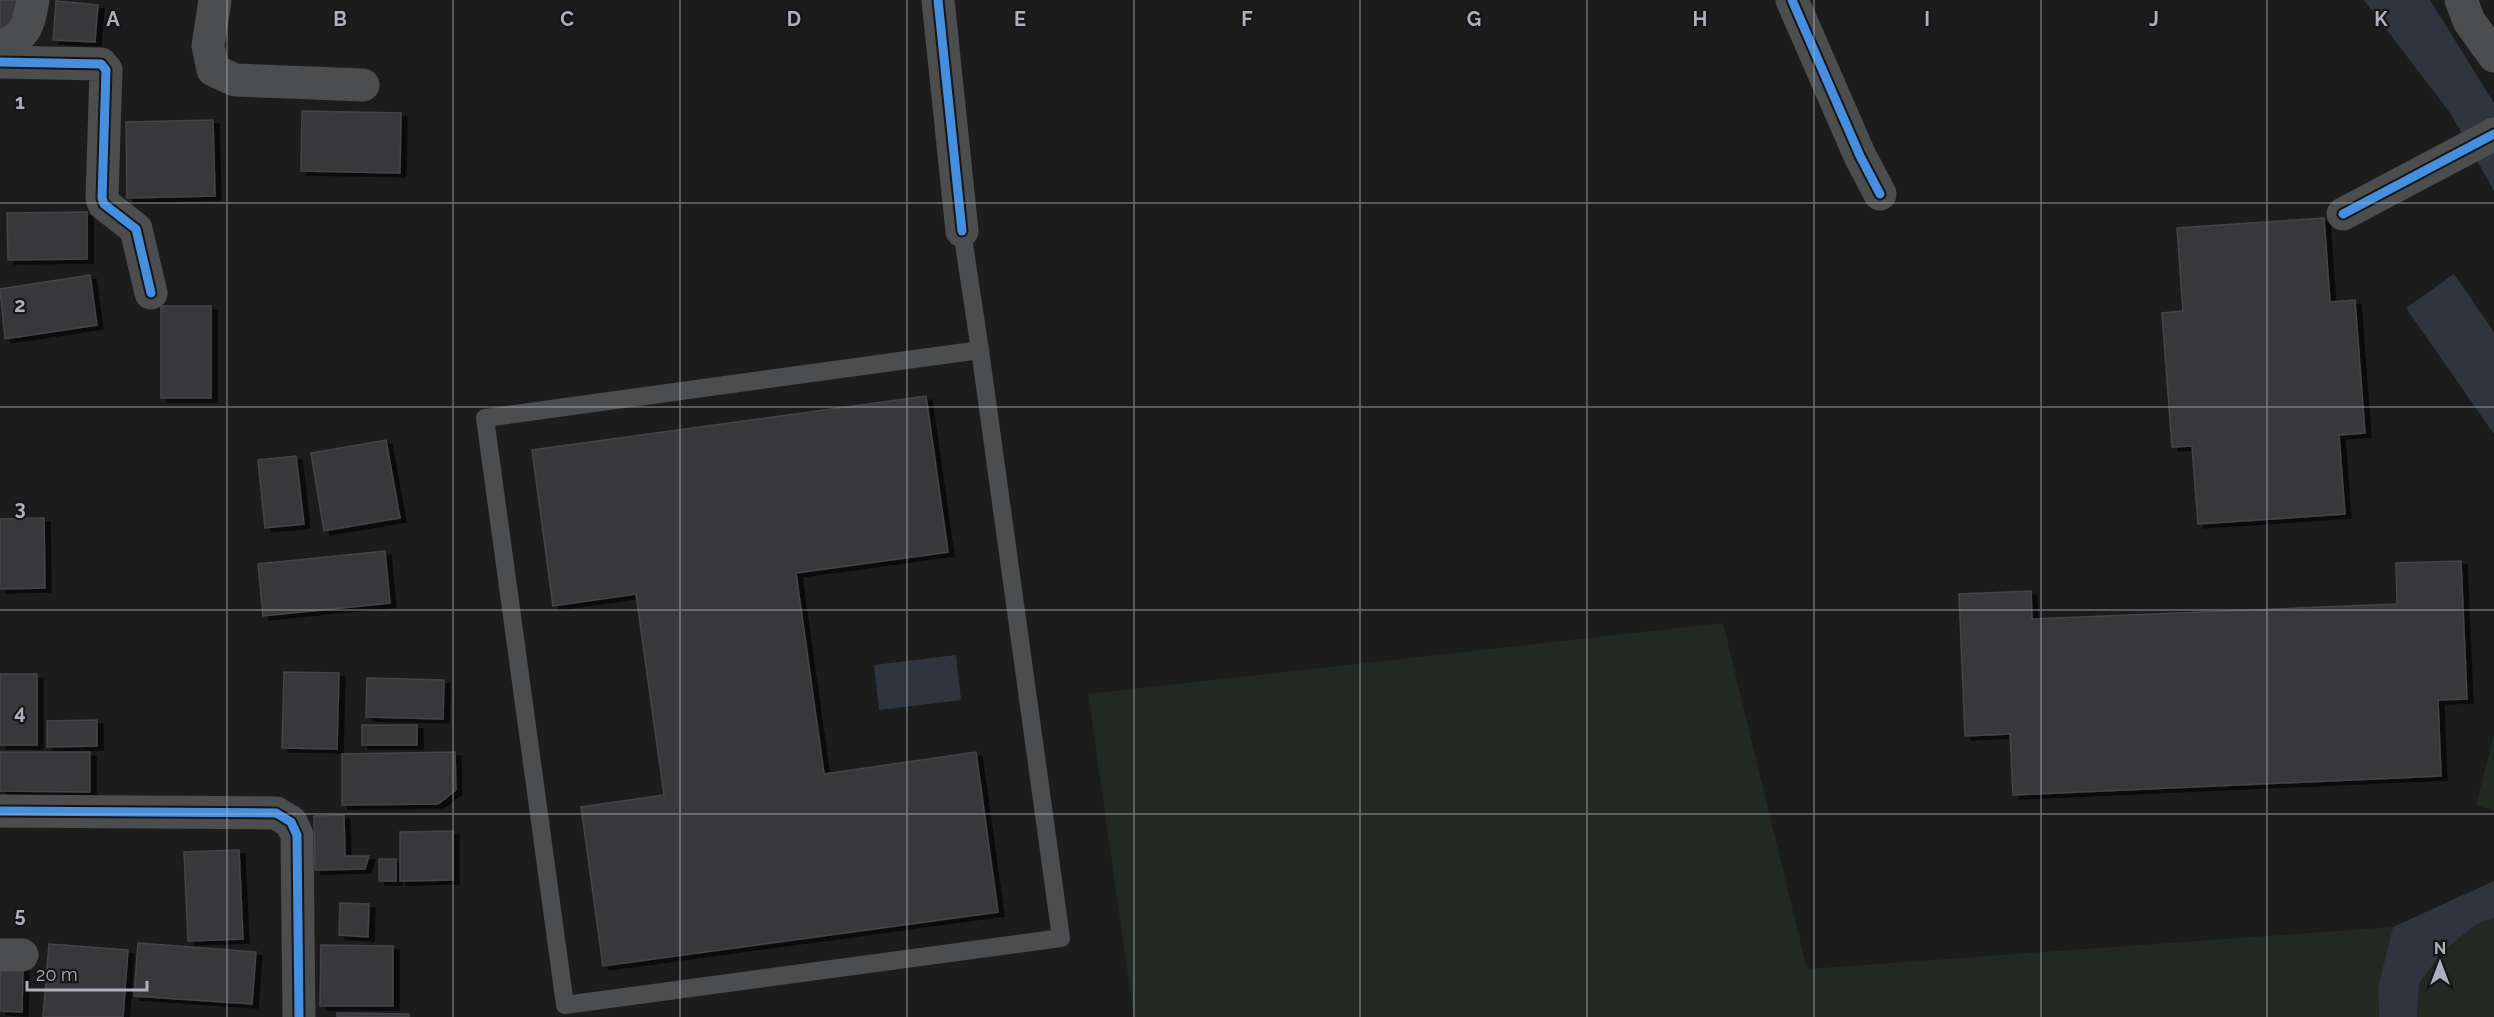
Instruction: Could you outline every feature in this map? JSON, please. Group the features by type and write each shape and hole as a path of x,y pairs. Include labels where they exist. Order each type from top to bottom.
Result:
{"street":[{"path":"0,48 17,40 29,25 33,0"},
{"path":"215,0 208,46 213,70 235,80 363,85"},
{"path":"938,0 962,231"},
{"path":"1792,0 1860,156 1880,195"},
{"path":"2461,0 2469,21 2494,56"},
{"path":"0,63 101,64 104,66 106,70 102,198 105,204 136,229 151,293"},
{"path":"2343,214 2494,134"},
{"path":"0,811 276,813 291,822 297,835 300,1017"}],"lane":[{"path":"962,231 980,351 1061,938 566,1005 485,418 980,351"}],"shaded area":[{"path":"2364,0 2430,0 2494,103 2494,191 2451,114"},
{"path":"2454,274 2494,332 2494,434 2406,308"},
{"path":"1723,623 1807,969 2393,927 2378,987 2379,1017 1134,1017 1088,694"},
{"path":"956,655 961,700 879,710 874,665"},
{"path":"2494,735 2494,811 2476,805"},
{"path":"2494,881 2494,918 2477,924 2443,951 2419,984 2417,1017 2379,1017 2378,987 2393,927"},
{"path":"2494,918 2494,1017 2417,1017 2419,984 2443,951 2477,924"}],"building":[{"path":"0,0 21,0 16,39 0,37"},
{"path":"56,1 98,5 95,42 53,40"},
{"path":"302,111 401,113 400,173 301,171"},
{"path":"213,120 215,196 127,198 126,122"},
{"path":"87,212 87,259 8,260 7,213"},
{"path":"2324,218 2330,302 2355,300 2365,433 2339,435 2345,514 2198,524 2192,446 2172,447 2162,313 2183,311 2177,228"},
{"path":"90,275 97,325 5,339 0,289"},
{"path":"161,306 211,306 211,398 161,398"},
{"path":"926,396 948,552 796,573 824,774 976,752 998,912 603,966 581,807 664,795 636,594 553,606 532,450"},
{"path":"386,440 400,518 324,531 311,453"},
{"path":"296,456 304,524 265,528 258,460"},
{"path":"44,518 45,588 0,589 0,519"},
{"path":"385,551 390,603 263,616 258,564"},
{"path":"2461,561 2467,699 2438,700 2441,776 2013,795 2010,734 1965,736 1959,594 2031,591 2032,619 2397,604 2396,563"},
{"path":"284,672 339,673 337,749 282,748"},
{"path":"0,674 37,674 37,745 0,745"},
{"path":"367,678 444,680 443,719 366,717"},
{"path":"97,720 97,746 47,747 47,721"},
{"path":"362,725 417,725 417,745 362,745"},
{"path":"0,752 90,752 90,792 0,791"},
{"path":"455,752 456,790 438,804 342,805 342,754"},
{"path":"344,815 345,856 369,856 365,869 315,870 314,816"},
{"path":"453,831 453,880 400,881 400,832"},
{"path":"239,850 243,939 188,941 184,852"},
{"path":"379,859 396,859 396,881 379,881"},
{"path":"340,903 369,904 368,937 339,935"},
{"path":"138,943 256,952 252,1004 134,996"},
{"path":"49,944 128,950 123,1017 43,1017"},
{"path":"321,945 393,946 393,1006 320,1006"},
{"path":"0,964 23,965 22,1012 0,1011"},
{"path":"337,1013 409,1014 409,1017 337,1017"}],"cycle path":[{"path":"938,0 962,231"},
{"path":"1792,0 1860,156 1880,194"},
{"path":"0,62 101,64 106,70 102,198 104,204 136,229 151,293"},
{"path":"2343,214 2494,134"},
{"path":"0,811 276,813 291,822 297,835 299,1017"}]}
